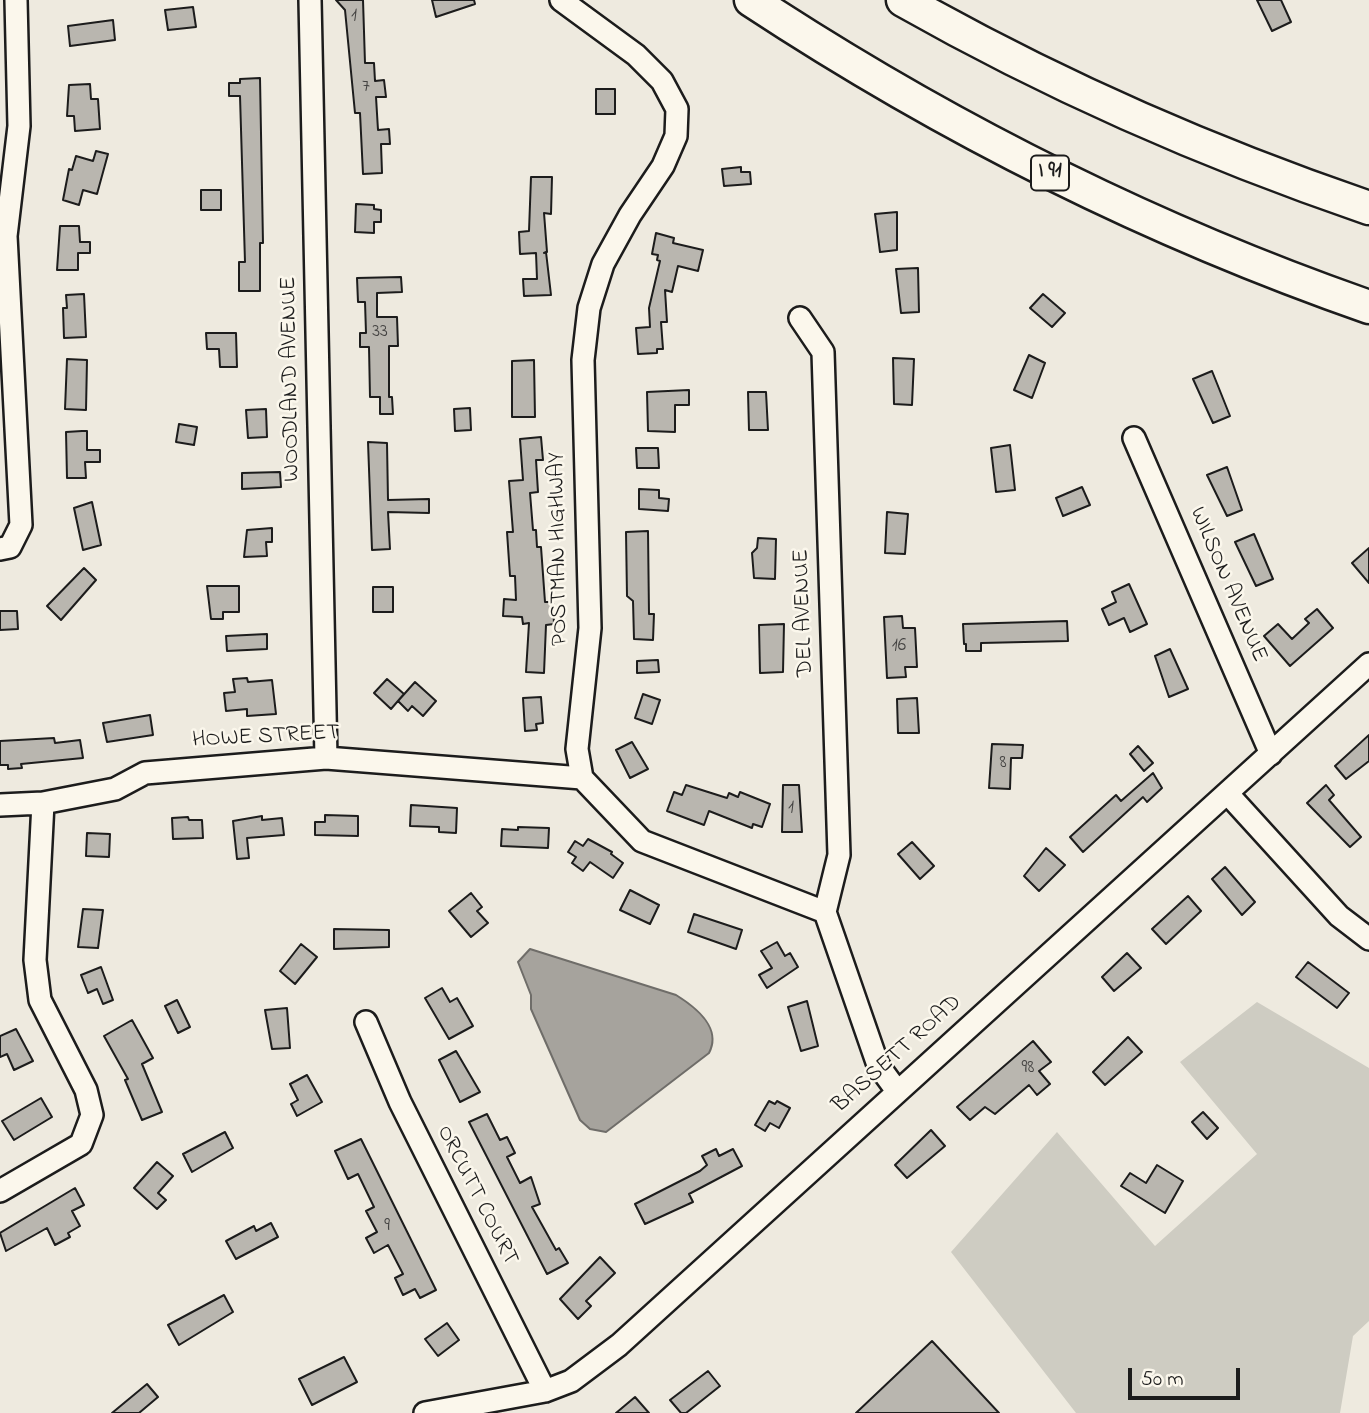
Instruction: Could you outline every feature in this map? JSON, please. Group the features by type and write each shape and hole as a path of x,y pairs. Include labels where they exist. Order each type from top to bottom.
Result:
{"highway":[{"name":"I 91","path":"751,0 905,95 1043,170 1208,245 1369,307"},
{"path":"903,0 1011,58 1135,117 1231,157 1369,208"}],"street":[{"path":"0,550 10,547 21,525 6,236 19,126 16,0"},
{"name":"WOODLAND AVENUE","path":"310,0 326,758"},
{"name":"POSTMAN HIGHWAY","path":"561,0 636,55 662,81 677,109 676,136 663,166 630,215 603,264 589,307 583,360 590,628 578,749 582,778"},
{"name":"DEL AVENUE","path":"800,318 823,352 839,855 825,912"},
{"name":"WILSON AVENUE","path":"1134,438 1271,754"},
{"name":"BASSETT ROAD","path":"425,1413 545,1391 571,1381 618,1345 1369,664"},
{"name":"HOWE STREET","path":"0,805 43,803 115,789 145,773 326,758 582,778"},
{"path":"582,778 642,841 825,912 878,1065 897,1091"},
{"path":"1228,794 1339,916 1369,939"},
{"path":"0,1191 81,1144 92,1115 86,1090 40,1000 35,960 43,803"},
{"name":"ORCUTT COURT","path":"366,1022 400,1102 545,1391"}],"shaded area":[{"path":"530,949 676,995 699,1012 710,1027 712,1044 709,1053 606,1132 590,1129 580,1120 531,1009 531,995 518,962"},
{"path":"1257,1002 1369,1068 1369,1321 1353,1336 1340,1413 1076,1413 951,1252 1057,1132 1155,1246 1257,1154 1180,1062"}],"building":[{"path":"336,0 363,0 365,63 374,63 375,81 384,80 386,97 376,97 378,130 389,129 390,144 381,144 382,173 363,174 360,113 355,113 345,10"},
{"path":"432,0 474,0 475,4 436,17"},
{"path":"1257,0 1281,0 1291,22 1272,31"},
{"path":"193,7 196,27 168,30 165,10"},
{"path":"113,20 115,40 70,46 68,26"},
{"path":"260,78 263,243 260,243 260,291 239,291 239,262 245,262 240,96 229,96 229,83 240,83 240,79"},
{"path":"90,84 91,99 98,99 100,129 75,131 74,116 67,116 69,85"},
{"path":"596,89 615,89 615,114 596,114"},
{"path":"96,151 108,154 97,194 83,190 79,205 63,200 69,169 72,170 76,156 93,161"},
{"path":"741,167 741,172 750,172 751,184 724,186 722,169"},
{"path":"531,177 552,177 551,214 544,213 551,295 524,296 523,279 537,279 536,253 520,254 519,232 529,231"},
{"path":"201,190 221,190 221,210 201,210"},
{"path":"356,204 374,205 374,209 381,210 381,222 374,222 374,233 355,232"},
{"path":"897,212 897,250 880,252 875,214"},
{"path":"60,226 79,226 80,242 90,242 90,253 78,253 78,270 57,270"},
{"path":"656,233 674,238 673,243 703,250 698,271 678,266 672,292 665,290 667,322 661,322 663,349 657,349 657,353 638,354 636,328 650,327 649,308 660,261 657,260 658,255 652,254"},
{"path":"918,268 919,312 901,313 896,269"},
{"path":"401,277 402,292 377,293 377,317 397,317 398,346 389,346 389,397 392,397 393,414 380,414 380,397 370,397 369,347 360,347 360,333 366,333 365,302 358,302 357,278"},
{"path":"84,294 86,337 64,338 63,308 67,308 66,295"},
{"path":"1043,294 1065,313 1052,327 1030,308"},
{"path":"206,333 236,333 237,367 220,367 219,349 207,349"},
{"path":"1029,355 1045,363 1032,398 1014,390"},
{"path":"893,358 914,359 912,405 894,404"},
{"path":"67,359 87,360 86,410 65,409"},
{"path":"534,360 535,417 512,417 512,361"},
{"path":"1212,371 1230,416 1213,423 1193,379"},
{"path":"689,390 689,405 675,405 675,432 648,431 647,392"},
{"path":"748,392 766,392 768,430 749,430"},
{"path":"470,408 471,430 455,431 454,409"},
{"path":"266,409 267,437 248,438 246,410"},
{"path":"179,424 197,427 194,445 176,442"},
{"path":"87,431 87,450 100,450 100,462 85,462 86,478 67,478 66,432"},
{"path":"541,437 543,460 536,460 538,492 530,493 533,530 536,530 537,547 541,547 545,602 553,602 554,624 546,625 544,673 526,672 529,623 523,624 522,617 503,616 504,599 516,600 515,576 510,576 507,532 513,532 509,481 523,480 520,439"},
{"path":"368,442 387,443 388,500 429,499 429,513 388,512 390,549 372,550"},
{"path":"1010,445 1015,490 996,492 991,448"},
{"path":"636,448 658,448 659,468 637,468"},
{"path":"1227,467 1242,510 1227,516 1207,475"},
{"path":"280,472 281,487 242,489 242,473"},
{"path":"1082,487 1090,505 1063,516 1056,498"},
{"path":"639,489 659,490 659,498 669,499 668,511 639,509"},
{"path":"92,502 101,545 83,550 74,508"},
{"path":"887,512 908,514 905,554 885,553"},
{"path":"272,528 272,542 266,542 267,556 244,557 247,530"},
{"path":"648,531 649,614 654,614 653,640 634,639 633,601 627,596 626,532"},
{"path":"1254,534 1273,579 1256,586 1235,542"},
{"path":"758,538 776,539 775,579 754,578 752,553 757,548"},
{"path":"1369,548 1369,583 1352,563"},
{"path":"84,568 96,580 61,620 47,606"},
{"path":"1129,584 1147,624 1130,632 1124,618 1109,625 1102,609 1116,602 1112,592"},
{"path":"207,586 239,586 239,612 223,612 223,619 211,619"},
{"path":"373,587 393,587 393,612 373,612"},
{"path":"1317,609 1333,628 1290,666 1264,636 1278,624 1292,639 1309,623 1305,619"},
{"path":"0,611 17,611 18,629 0,630"},
{"path":"902,616 903,628 915,628 917,667 905,667 906,677 887,678 884,617"},
{"path":"1067,621 1068,641 981,643 981,651 966,651 964,644 963,624"},
{"path":"784,624 783,672 760,673 759,625"},
{"path":"267,634 267,649 227,651 226,636"},
{"path":"1170,649 1188,689 1169,697 1155,656"},
{"path":"658,660 659,672 637,673 637,661"},
{"path":"247,678 248,682 272,680 276,714 247,716 247,709 226,711 224,693 235,692 233,679"},
{"path":"387,679 404,694 391,709 374,693"},
{"path":"415,682 436,701 423,716 412,706 408,711 398,701"},
{"path":"643,694 660,700 652,724 635,718"},
{"path":"541,697 543,723 536,724 537,730 525,731 523,698"},
{"path":"917,698 919,733 898,733 897,699"},
{"path":"150,715 153,735 107,742 103,723"},
{"path":"1369,735 1369,761 1346,779 1335,766"},
{"path":"54,738 55,743 80,740 83,758 21,764 22,768 8,769 8,765 0,765 0,741"},
{"path":"632,742 648,769 630,778 616,750"},
{"path":"992,744 1023,745 1022,758 1011,758 1010,789 989,788"},
{"path":"1138,746 1153,763 1144,771 1130,754"},
{"path":"1153,773 1162,788 1147,802 1143,797 1083,852 1070,837 1116,795 1121,801"},
{"path":"686,785 727,798 729,793 738,797 740,792 770,804 762,827 753,824 752,828 709,811 704,825 667,811 674,792 682,795"},
{"path":"783,785 799,785 802,832 782,832"},
{"path":"1326,785 1334,795 1329,800 1361,837 1350,847 1307,803"},
{"path":"411,805 457,808 456,833 439,832 439,827 410,826"},
{"path":"325,815 358,816 358,836 315,835 315,822 325,822"},
{"path":"262,816 262,820 282,818 284,835 247,838 249,858 237,859 233,821"},
{"path":"188,817 189,820 202,820 203,838 173,839 172,818"},
{"path":"518,827 549,828 548,848 501,846 502,829 518,830"},
{"path":"87,833 110,834 109,857 86,856"},
{"path":"588,839 612,852 611,854 623,863 613,878 590,862 583,871 572,863 576,857 568,852 575,841 583,846"},
{"path":"912,842 934,866 920,879 898,854"},
{"path":"1046,848 1065,865 1039,891 1024,876"},
{"path":"1225,867 1255,902 1242,915 1212,879"},
{"path":"630,890 659,905 650,924 620,910"},
{"path":"471,893 482,907 477,911 488,923 471,937 449,911"},
{"path":"1188,896 1201,911 1166,944 1152,929"},
{"path":"83,909 103,910 98,948 78,947"},
{"path":"694,914 742,930 736,949 688,932"},
{"path":"334,929 389,930 389,947 334,949"},
{"path":"777,942 785,956 790,953 798,967 767,988 759,975 772,968 761,951"},
{"path":"301,944 317,957 295,984 280,971"},
{"path":"1127,953 1141,968 1114,991 1102,977"},
{"path":"1308,962 1349,993 1337,1008 1296,977"},
{"path":"101,967 113,1000 103,1004 97,989 88,993 81,975"},
{"path":"442,988 450,1002 457,998 473,1026 449,1039 425,998"},
{"path":"177,1000 190,1027 178,1033 165,1006"},
{"path":"807,1001 818,1046 801,1051 788,1007"},
{"path":"287,1008 290,1048 272,1049 265,1010"},
{"path":"132,1020 153,1058 142,1064 162,1112 142,1120 125,1080 128,1079 104,1036"},
{"path":"16,1029 33,1061 14,1070 7,1054 0,1057 0,1036"},
{"path":"1128,1037 1142,1052 1105,1085 1093,1072"},
{"path":"1033,1041 1051,1062 1039,1071 1050,1084 1037,1095 1029,1085 995,1114 985,1107 970,1120 957,1107"},
{"path":"456,1051 480,1092 460,1102 439,1060"},
{"path":"307,1075 322,1102 297,1116 291,1104 298,1100 290,1084"},
{"path":"41,1098 52,1117 14,1140 2,1121"},
{"path":"769,1101 775,1104 777,1101 790,1108 779,1128 770,1123 765,1131 755,1125"},
{"path":"1203,1112 1218,1128 1207,1139 1192,1122"},
{"path":"487,1114 500,1140 507,1137 515,1153 507,1157 520,1183 531,1177 540,1204 532,1207 556,1250 559,1248 568,1263 547,1274 469,1122"},
{"path":"931,1130 945,1146 907,1178 895,1165"},
{"path":"225,1132 233,1148 192,1172 183,1154"},
{"path":"361,1139 436,1290 420,1298 415,1289 403,1295 395,1278 403,1274 388,1245 374,1253 366,1238 377,1232 366,1211 374,1207 358,1174 348,1179 335,1151"},
{"path":"716,1149 719,1156 733,1149 742,1166 689,1194 693,1202 645,1224 635,1204 700,1171 707,1165 702,1156"},
{"path":"157,1162 173,1176 158,1193 166,1200 157,1209 134,1188"},
{"path":"1157,1165 1183,1181 1165,1213 1121,1186 1130,1173 1146,1183"},
{"path":"75,1188 84,1205 72,1211 80,1226 68,1233 70,1237 55,1245 47,1228 6,1251 0,1233"},
{"path":"271,1223 278,1237 236,1259 226,1241 254,1226 256,1231"},
{"path":"600,1257 615,1273 586,1301 591,1306 578,1319 560,1299"},
{"path":"224,1295 233,1312 179,1345 168,1325"},
{"path":"447,1323 459,1340 438,1356 425,1339"},
{"path":"932,1341 999,1413 856,1413"},
{"path":"344,1357 357,1382 312,1405 299,1379"},
{"path":"708,1371 720,1386 686,1413 681,1413 670,1400"},
{"path":"147,1384 158,1397 139,1413 112,1413"},
{"path":"635,1397 649,1413 616,1413"}]}
